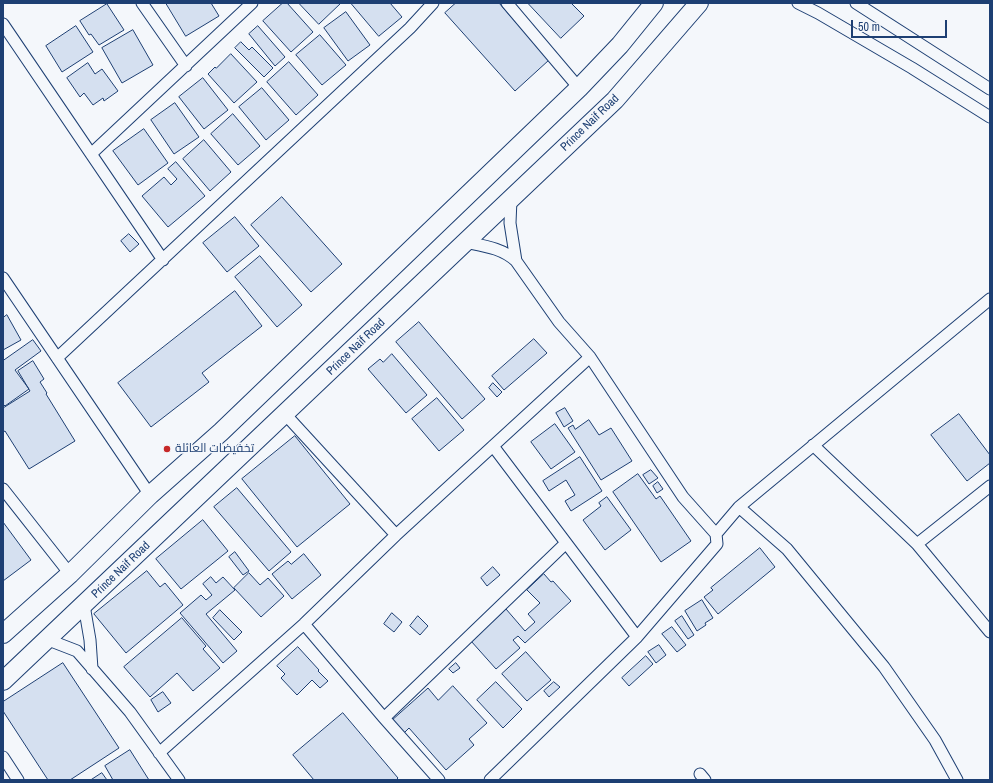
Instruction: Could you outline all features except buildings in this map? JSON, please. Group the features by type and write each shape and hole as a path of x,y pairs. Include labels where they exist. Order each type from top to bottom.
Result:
{"main road":[{"path":"3,634 70,574 150,495 221,432 579,88 620,45 654,3"},
{"name":"Prince Naif Road","path":"3,681 615,100 701,4"}],"street":[{"path":"142,3 186,66"},
{"path":"91,154 252,3"},
{"path":"58,358 410,28 433,3"},
{"path":"508,3 579,88"},
{"path":"798,3 818,13 912,68 990,116"},
{"path":"856,3 990,89"},
{"path":"3,24 163,260"},
{"path":"511,199 510,222 516,261"},
{"path":"465,242 491,247 510,256 516,261 559,322 590,358 683,497 716,534 718,544 637,637 490,780"},
{"path":"3,278 150,495"},
{"path":"716,534 739,507 990,299"},
{"path":"159,752 304,624 396,535 590,358"},
{"path":"285,414 396,535"},
{"path":"813,445 917,544 990,632"},
{"path":"493,446 637,637"},
{"path":"917,544 990,486"},
{"path":"3,489 70,574"},
{"path":"739,507 787,549 880,662 935,740 957,780"},
{"path":"384,718 566,543"},
{"path":"84,605 90,640 92,669"},
{"path":"304,624 439,780"},
{"path":"46,639 77,651 130,712 179,780"},
{"path":"3,757 18,780"}],"place":[{"name":"تخفيضات العائلة","path":"167,449"}]}
